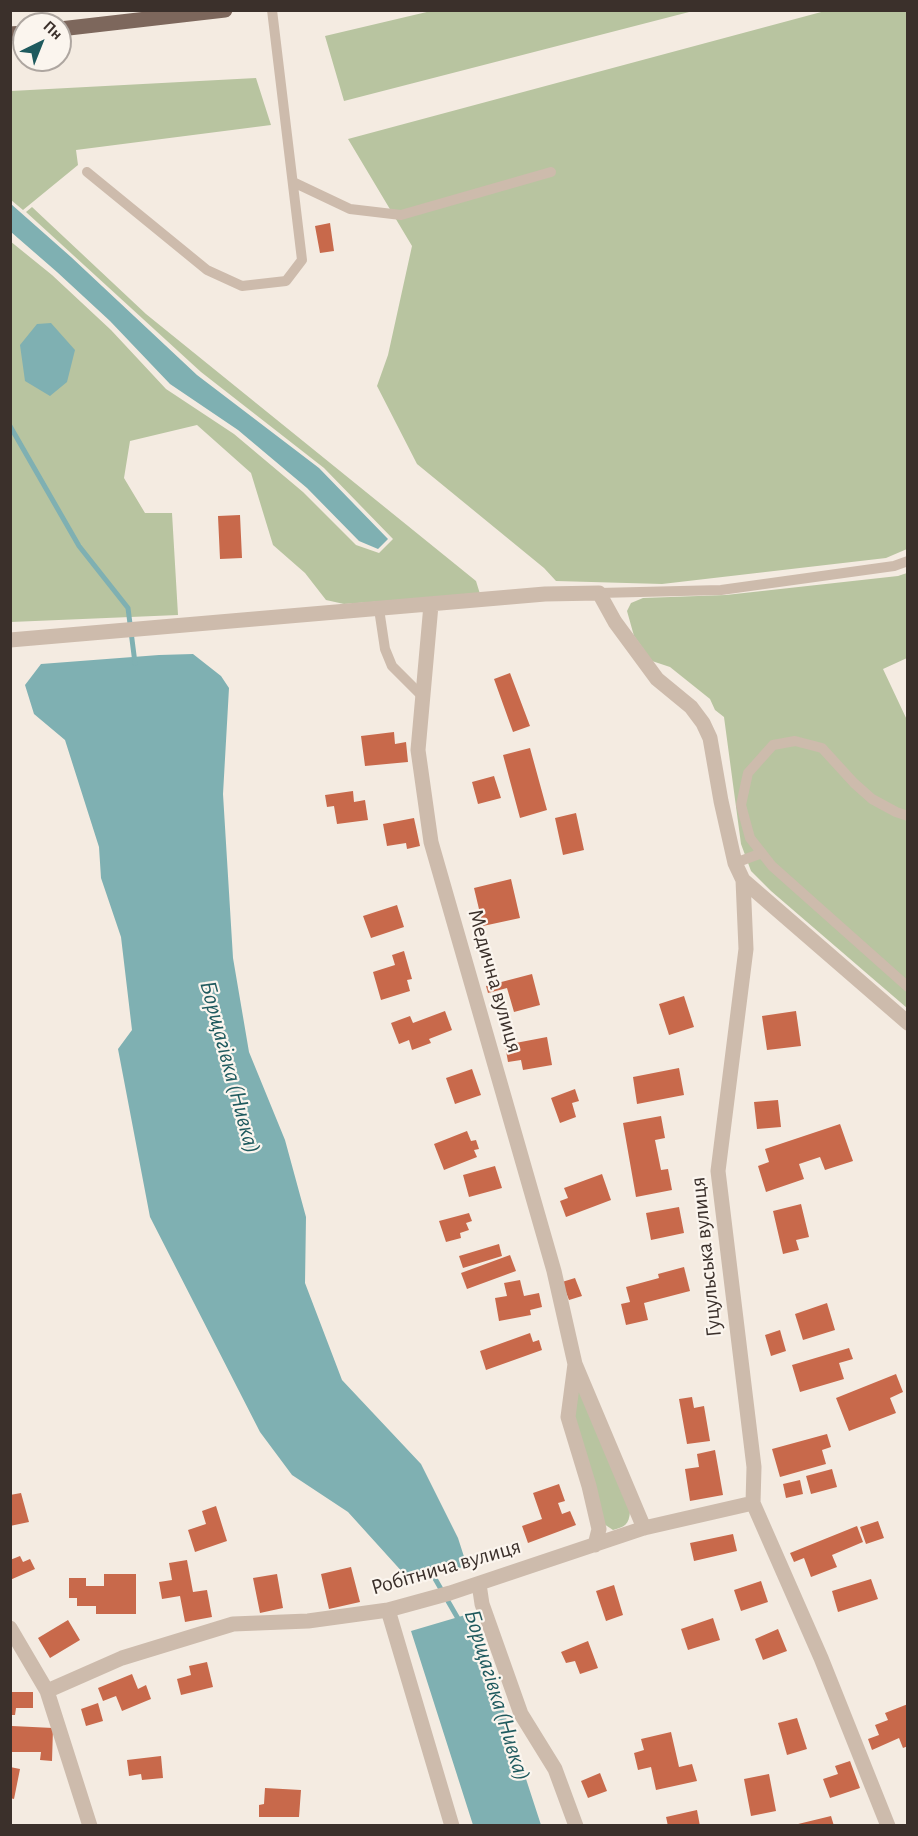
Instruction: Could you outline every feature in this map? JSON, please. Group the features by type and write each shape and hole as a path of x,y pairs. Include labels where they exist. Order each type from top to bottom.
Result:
{"main road":[{"path":"72,28 225,10"}],"street":[{"path":"10,640 545,594 599,593"},
{"name":"Гуцульська вулиця","path":"599,593 615,622 657,679 691,707 703,723 710,738 735,863 743,879 746,949 718,1171 754,1467 753,1503 821,1658 888,1826"},
{"name":"Медична вулиця","path":"431,605 418,750 431,842 554,1271 575,1364 644,1528"},
{"path":"743,879 908,1023"},
{"name":"Медична вулиця","path":"575,1364 568,1417 589,1486 599,1529 595,1545"},
{"name":"Робітнича вулиця","path":"46,1691 122,1659 233,1624 308,1621 388,1610 446,1595 644,1528 753,1503"},
{"path":"478,1584 482,1604 521,1714 555,1769 576,1826"},
{"path":"388,1610 452,1826"},
{"path":"10,1628 46,1691 90,1826"}],"lane":[{"path":"87,172 207,270 242,286 286,281 302,260 272,10"},
{"path":"293,182 350,209 401,215 551,172"},
{"path":"599,593 721,590 894,566 908,561"},
{"path":"379,609 385,649 392,666 423,697"},
{"path":"908,816 872,799 822,748 795,741 773,745 748,773 741,805 750,838 772,866 908,987"},
{"path":"735,863 762,853"}],"green space":[{"path":"431,11 693,11 344,101 325,36"},
{"path":"825,11 907,11 907,549 886,558 662,584 556,581 544,568 417,464 377,386 388,355 412,246 348,139"},
{"path":"256,78 271,125 76,150 78,165 23,210 11,200 11,91"},
{"path":"32,207 146,314 476,581 480,594 344,604 326,600 305,573 273,545 251,473 197,425 130,441 124,478 145,513 172,513 178,615 11,622 10,241 52,275 111,330 166,389 234,434 303,492 356,545 379,553 393,539 324,468 201,372 26,212"},
{"path":"907,573 907,658 883,669 907,720 907,1008 771,891 751,871 741,844 724,717 715,710 710,699 670,667 652,661 634,636 627,611 631,603 643,598 726,595 898,576"},
{"path":"577,1385 630,1512 629,1519 621,1528 613,1530 604,1524 572,1417"}],"water":[{"path":"11,204 197,375 319,468 388,539 378,549 359,541 307,488 238,430 170,384 110,321 11,232"},
{"path":"51,323 75,350 67,382 50,396 25,381 20,345 37,324"},
{"path":"193,654 221,676 229,688 223,794 233,958 249,1052 285,1140 306,1217 305,1283 342,1380 421,1464 458,1538 467,1566 435,1574 405,1575 348,1512 292,1475 260,1432 150,1217 118,1049 132,1030 121,937 101,878 99,847 65,740 34,714 25,685 41,664"},
{"path":"472,1613 541,1825 473,1825 411,1631"}],"building":[{"path":"330,223 334,251 320,253 315,226"},
{"path":"240,515 242,558 220,559 218,516"},
{"path":"510,673 530,726 513,732 494,679"},
{"path":"394,732 395,744 406,742 408,762 365,766 361,736"},
{"path":"530,748 547,810 520,818 503,755"},
{"path":"494,776 501,798 478,804 472,782"},
{"path":"353,791 354,802 365,800 368,820 337,824 334,806 327,807 325,795"},
{"path":"576,813 584,850 563,855 555,818"},
{"path":"414,818 420,846 407,849 406,843 387,846 383,824"},
{"path":"511,879 520,918 483,926 474,888"},
{"path":"397,905 404,927 371,938 363,916"},
{"path":"404,951 412,979 407,980 410,991 381,1000 373,972 395,965 392,955"},
{"path":"532,974 540,1005 514,1012 507,988 488,993 486,986"},
{"path":"684,996 694,1027 669,1035 659,1004"},
{"path":"445,1011 452,1030 429,1039 431,1043 412,1050 409,1040 399,1044 391,1023 410,1016 413,1023"},
{"path":"796,1011 801,1046 767,1050 762,1016"},
{"path":"547,1037 552,1065 523,1070 521,1060 508,1062 505,1045"},
{"path":"679,1068 684,1095 637,1104 633,1077"},
{"path":"472,1069 481,1095 455,1104 446,1078"},
{"path":"575,1089 579,1101 572,1103 576,1117 560,1123 551,1098"},
{"path":"778,1100 781,1127 757,1129 754,1102"},
{"path":"661,1116 665,1138 655,1140 661,1170 668,1169 672,1190 636,1197 623,1123"},
{"path":"840,1124 853,1161 825,1170 820,1157 799,1164 804,1179 766,1192 758,1166 769,1162 765,1149"},
{"path":"467,1131 471,1141 476,1140 479,1149 474,1150 477,1157 444,1170 434,1144"},
{"path":"495,1166 502,1188 469,1197 463,1175"},
{"path":"602,1174 611,1200 566,1217 560,1201 568,1198 564,1188"},
{"path":"801,1204 809,1237 796,1240 799,1250 783,1254 773,1211"},
{"path":"679,1207 684,1233 651,1240 646,1213"},
{"path":"469,1213 472,1221 466,1223 469,1230 460,1233 461,1238 446,1242 439,1221"},
{"path":"499,1244 502,1256 463,1268 459,1256"},
{"path":"510,1255 516,1271 467,1289 461,1273"},
{"path":"684,1267 690,1291 644,1303 648,1320 626,1325 621,1304 630,1302 626,1287 659,1278 658,1274"},
{"path":"575,1278 582,1296 569,1300 562,1282"},
{"path":"520,1280 524,1296 539,1293 542,1307 530,1310 531,1315 499,1321 495,1298 507,1296 504,1283"},
{"path":"827,1303 835,1330 803,1340 795,1314"},
{"path":"780,1330 786,1351 771,1356 765,1335"},
{"path":"530,1333 533,1342 539,1340 542,1350 486,1370 480,1351"},
{"path":"849,1348 853,1359 839,1363 844,1379 800,1392 792,1365"},
{"path":"896,1374 903,1392 890,1398 896,1413 849,1431 836,1398"},
{"path":"692,1397 694,1408 704,1406 710,1441 687,1444 679,1399"},
{"path":"827,1434 831,1447 822,1450 826,1464 780,1477 772,1449"},
{"path":"715,1450 723,1495 690,1501 685,1469 699,1467 697,1454"},
{"path":"832,1469 837,1487 811,1494 806,1476"},
{"path":"800,1480 803,1494 786,1498 783,1484"},
{"path":"559,1484 565,1501 558,1503 562,1514 570,1511 576,1525 528,1543 522,1526 542,1519 533,1493"},
{"path":"21,1493 29,1522 10,1526 10,1495"},
{"path":"216,1506 227,1541 195,1552 188,1530 206,1524 202,1511"},
{"path":"878,1521 884,1538 866,1544 860,1527"},
{"path":"857,1526 863,1542 832,1555 837,1567 811,1577 804,1558 794,1562 790,1553"},
{"path":"733,1534 737,1551 694,1561 690,1543"},
{"path":"20,1556 23,1562 30,1559 35,1569 10,1580 10,1560"},
{"path":"187,1560 193,1592 207,1590 212,1617 185,1622 180,1596 162,1599 159,1582 172,1580 169,1563"},
{"path":"351,1567 360,1602 329,1609 321,1574"},
{"path":"104,1574 136,1574 136,1614 96,1614 96,1606 77,1606 77,1598 69,1598 69,1578 86,1578 86,1586 104,1586"},
{"path":"277,1574 283,1608 260,1613 253,1578"},
{"path":"871,1579 878,1599 838,1612 832,1591"},
{"path":"761,1581 768,1602 741,1611 734,1590"},
{"path":"614,1585 623,1615 606,1621 596,1591"},
{"path":"713,1618 720,1640 688,1650 681,1629"},
{"path":"68,1620 80,1640 50,1658 38,1638"},
{"path":"778,1629 787,1651 763,1660 755,1639"},
{"path":"588,1641 598,1668 580,1674 575,1661 566,1663 561,1652"},
{"path":"207,1662 213,1687 181,1695 177,1679 191,1675 189,1666"},
{"path":"132,1674 138,1689 146,1685 151,1699 122,1711 116,1696 103,1701 98,1688"},
{"path":"10,1692 33,1692 33,1708 16,1708 15,1715 10,1715"},
{"path":"98,1703 103,1721 86,1726 81,1709"},
{"path":"908,1704 908,1746 903,1748 899,1738 872,1750 868,1739 879,1735 875,1725 888,1720 885,1713"},
{"path":"797,1718 807,1749 787,1755 778,1723"},
{"path":"12,1726 53,1728 52,1761 40,1760 41,1752 11,1752"},
{"path":"671,1732 679,1767 692,1764 697,1781 656,1790 651,1767 638,1770 634,1753 644,1750 641,1739"},
{"path":"161,1756 163,1778 142,1780 141,1774 129,1776 127,1760"},
{"path":"850,1761 860,1788 830,1798 823,1779 838,1774 835,1766"},
{"path":"10,1767 20,1769 14,1799 10,1798"},
{"path":"600,1773 607,1791 588,1798 581,1781"},
{"path":"769,1774 776,1811 751,1816 744,1779"},
{"path":"265,1788 301,1790 299,1817 259,1817 259,1805 264,1804"},
{"path":"697,1810 700,1826 668,1826 666,1817"},
{"path":"831,1816 834,1826 794,1826 794,1825"}],"waterway":[{"name":"Борщагівка (Нивка)","path":"10,426 79,546 128,608 135,663"},
{"name":"Борщагівка (Нивка)","path":"430,1570 460,1622"}]}
